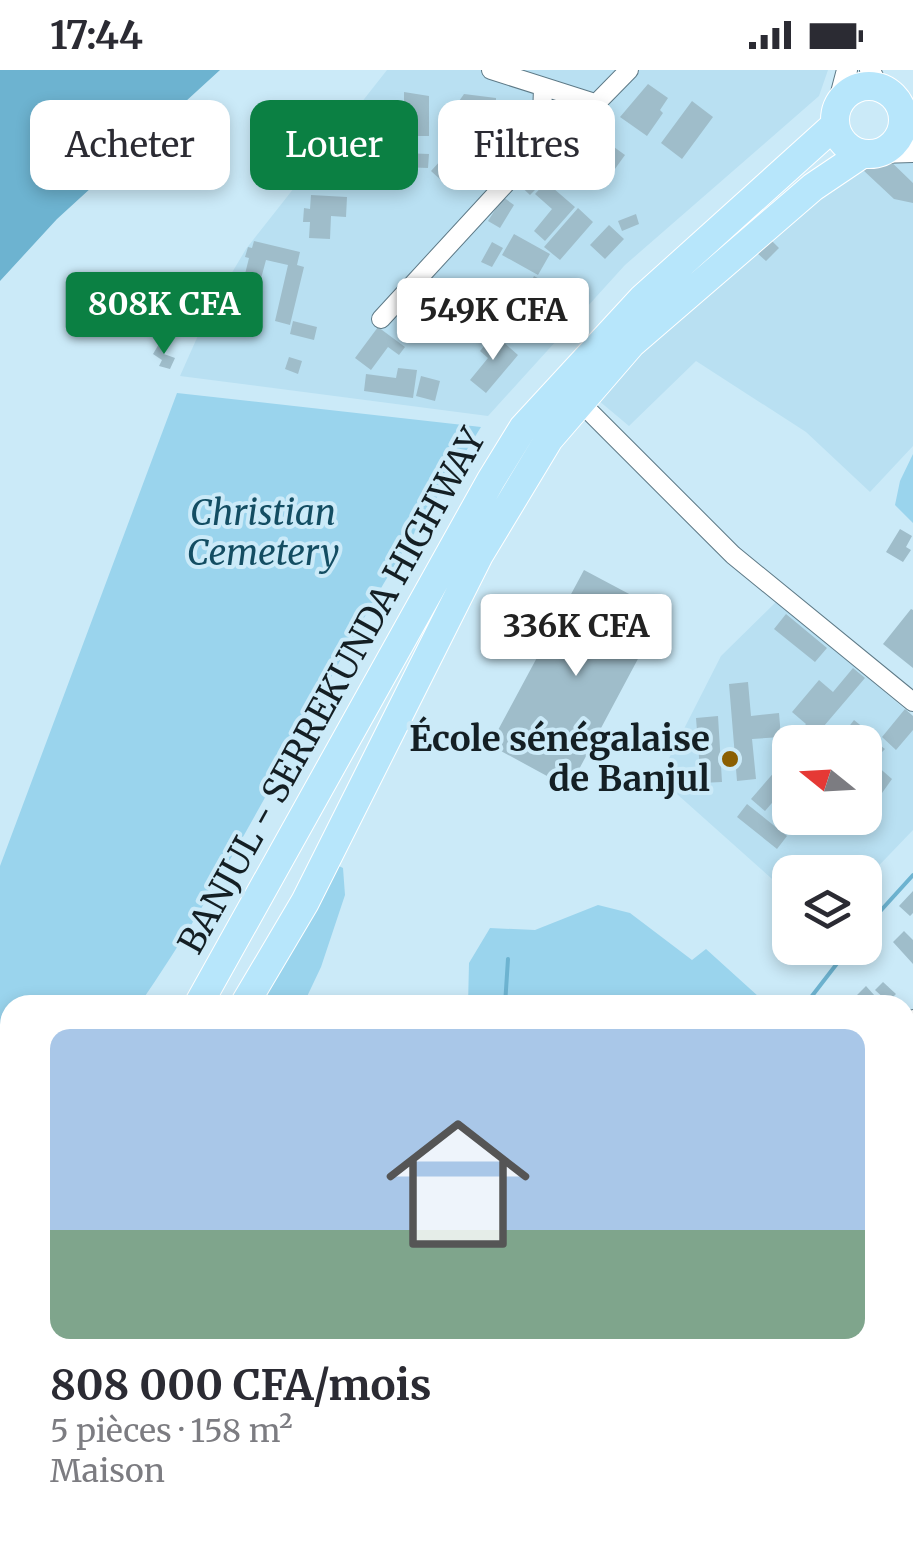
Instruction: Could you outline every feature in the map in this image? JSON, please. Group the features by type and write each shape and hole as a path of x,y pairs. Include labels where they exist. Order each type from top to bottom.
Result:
{"highway":[{"path":"868,86 898,100 896,140 871,153 849,148 840,138 836,116 850,93 868,86"},
{"name":"BANJUL - SERREKUNDA HIGHWAY","path":"250,995 305,902 479,555 549,439 571,392 693,250 836,116"},
{"name":"BANJUL - SERREKUNDA HIGHWAY","path":"204,995 524,428 632,344 813,187 871,153"},
{"path":"384,670 418,682"}],"street":[{"path":"490,70 584,100"},
{"path":"602,100 629,70"},
{"path":"836,116 847,70"},
{"path":"542,88 542,100"},
{"path":"871,153 913,152"},
{"path":"382,320 501,190"},
{"path":"571,392 733,555 913,702"}],"shaded area":[{"path":"0,70 220,70 187,100 30,100 30,190 89,190 0,281"},
{"path":"387,70 828,70 819,96 625,265 488,416 180,376 208,313 246,249 292,190 418,190 418,100 363,100"},
{"path":"913,156 913,446 870,492 806,432 696,361 629,426 592,395 851,165"},
{"name":"École sénégalaise de Banjul","path":"777,601 913,716 913,830 882,862 882,855 772,855 772,879 659,778 721,656"}],"green space":[{"name":"Christian Cemetery","path":"177,393 481,427 382,586 201,909 146,995 0,995 0,866"},
{"path":"913,454 913,523 895,505 900,481"},
{"path":"337,865 343,868 345,895 308,995 260,995 303,933"},
{"path":"598,905 630,913 692,960 706,949 757,995 468,995 469,963 490,928 535,930"}],"building":[{"path":"648,84 668,98 647,136 620,117"},
{"path":"404,92 429,96 429,136 418,136 418,100 404,100"},
{"path":"464,94 496,98 496,100 460,100"},
{"path":"692,101 713,117 682,159 661,143"},
{"path":"615,148 625,155 615,169"},
{"path":"882,153 913,183 913,203 894,199 863,170"},
{"path":"418,154 429,154 428,168 418,168"},
{"path":"539,190 555,190 575,207 545,241 534,231 552,209 535,194"},
{"path":"311,195 347,197 346,217 331,216 330,239 309,238 310,222 303,222 304,208 310,209"},
{"path":"503,197 514,205 500,228 488,221"},
{"path":"578,208 593,222 560,260 544,247"},
{"path":"636,214 639,224 622,231 618,221"},
{"path":"609,225 624,239 605,259 590,245"},
{"path":"514,234 550,254 538,275 502,255"},
{"path":"770,239 779,248 766,261 756,252"},
{"path":"254,241 300,252 297,265 304,267 290,325 275,321 288,265 266,260 259,286 243,282 249,258 245,257"},
{"path":"492,242 503,248 492,267 481,262"},
{"path":"534,276 545,282 539,293 528,288"},
{"path":"293,321 317,327 314,340 290,334"},
{"path":"378,327 405,347 399,355 388,347 371,370 355,358"},
{"path":"494,334 518,355 486,393 470,380 488,358 480,351"},
{"path":"159,344 167,349 164,354 175,358 170,369 159,366 162,360 153,354"},
{"path":"289,357 302,361 298,374 285,369"},
{"path":"398,368 417,370 413,398 364,391 366,374 396,378"},
{"path":"421,376 440,381 435,401 416,396"},
{"path":"900,529 912,536 906,547 911,550 903,562 886,552"},
{"path":"584,570 663,612 569,788 490,745"},
{"path":"913,610 913,668 883,644"},
{"path":"786,614 827,648 815,662 774,629"},
{"path":"853,668 865,678 825,725 805,725 792,712 819,680 833,692"},
{"path":"748,682 751,716 779,713 780,725 772,725 772,738 752,739 756,779 737,781 729,684"},
{"path":"905,709 913,716 913,730 896,750 882,737"},
{"path":"718,716 722,782 701,783 696,718"},
{"path":"882,770 892,779 882,793"},
{"path":"772,775 772,803 765,811 751,799"},
{"path":"747,804 772,824 772,835 787,836 777,849 737,817"},
{"path":"913,891 913,913 910,916 899,906"},
{"path":"904,931 913,940 913,964 893,942"},
{"path":"883,982 896,994 880,995 875,990"},
{"path":"866,986 874,995 857,995"}],"waterway":[{"path":"882,909 913,875"},
{"path":"506,995 508,959"},
{"path":"813,995 836,965"}],"place":[{"name":"École sénégalaise de Banjul","path":"730,759"}]}
